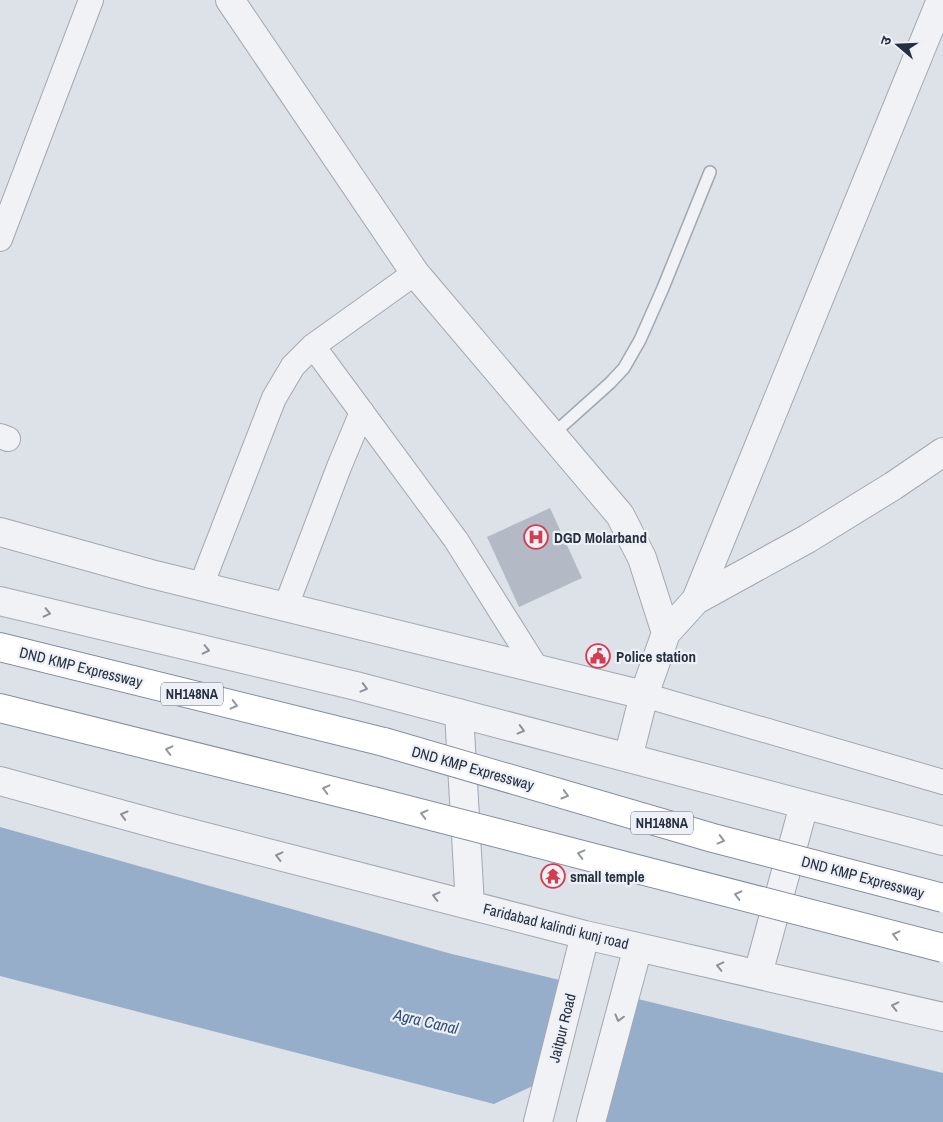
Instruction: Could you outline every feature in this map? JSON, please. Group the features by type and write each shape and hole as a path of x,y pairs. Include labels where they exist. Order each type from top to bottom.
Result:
{"highway":[{"name":"DND KMP Expressway","path":"0,647 384,742 713,838 943,898"},
{"path":"0,708 374,801 943,948"}],"street":[{"path":"0,239 92,0"},
{"path":"230,0 415,273 620,515 642,558 666,633"},
{"path":"696,600 941,0"},
{"path":"202,586 274,398 293,366 313,346 390,289 415,273"},
{"path":"313,346 456,540 537,669"},
{"path":"286,606 362,412"},
{"path":"628,758 644,695 666,633 696,600 807,539 893,486 943,452"},
{"path":"0,532 151,574 644,695 943,782"},
{"path":"0,601 356,686 943,842"},
{"path":"458,713 470,905"},
{"name":"Faridabad kalindi kunj road","path":"0,781 171,828 585,935 635,959 758,974 943,1017"},
{"path":"758,974 804,805"},
{"name":"Jaitpur Road","path":"538,1122 585,935"},
{"path":"591,1122 635,959"}],"lane":[{"path":"552,435 624,368 640,340 663,288 710,172"}],"water":[{"name":"Agra Canal","path":"0,827 448,953 943,1073 943,1122 572,1122 539,1083 494,1104 0,976"}],"pier":[{"path":"585,984 626,994 591,1122 568,1122 556,1107"}],"building":[{"path":"550,508 582,578 519,607 487,537"},
{"name":"small temple","path":"546,868 564,871 559,885 543,881"}],"place":[{"name":"DGD Molarband","path":"536,537"},
{"name":"Police station","path":"598,656"},
{"name":"small temple","path":"553,876"}]}
